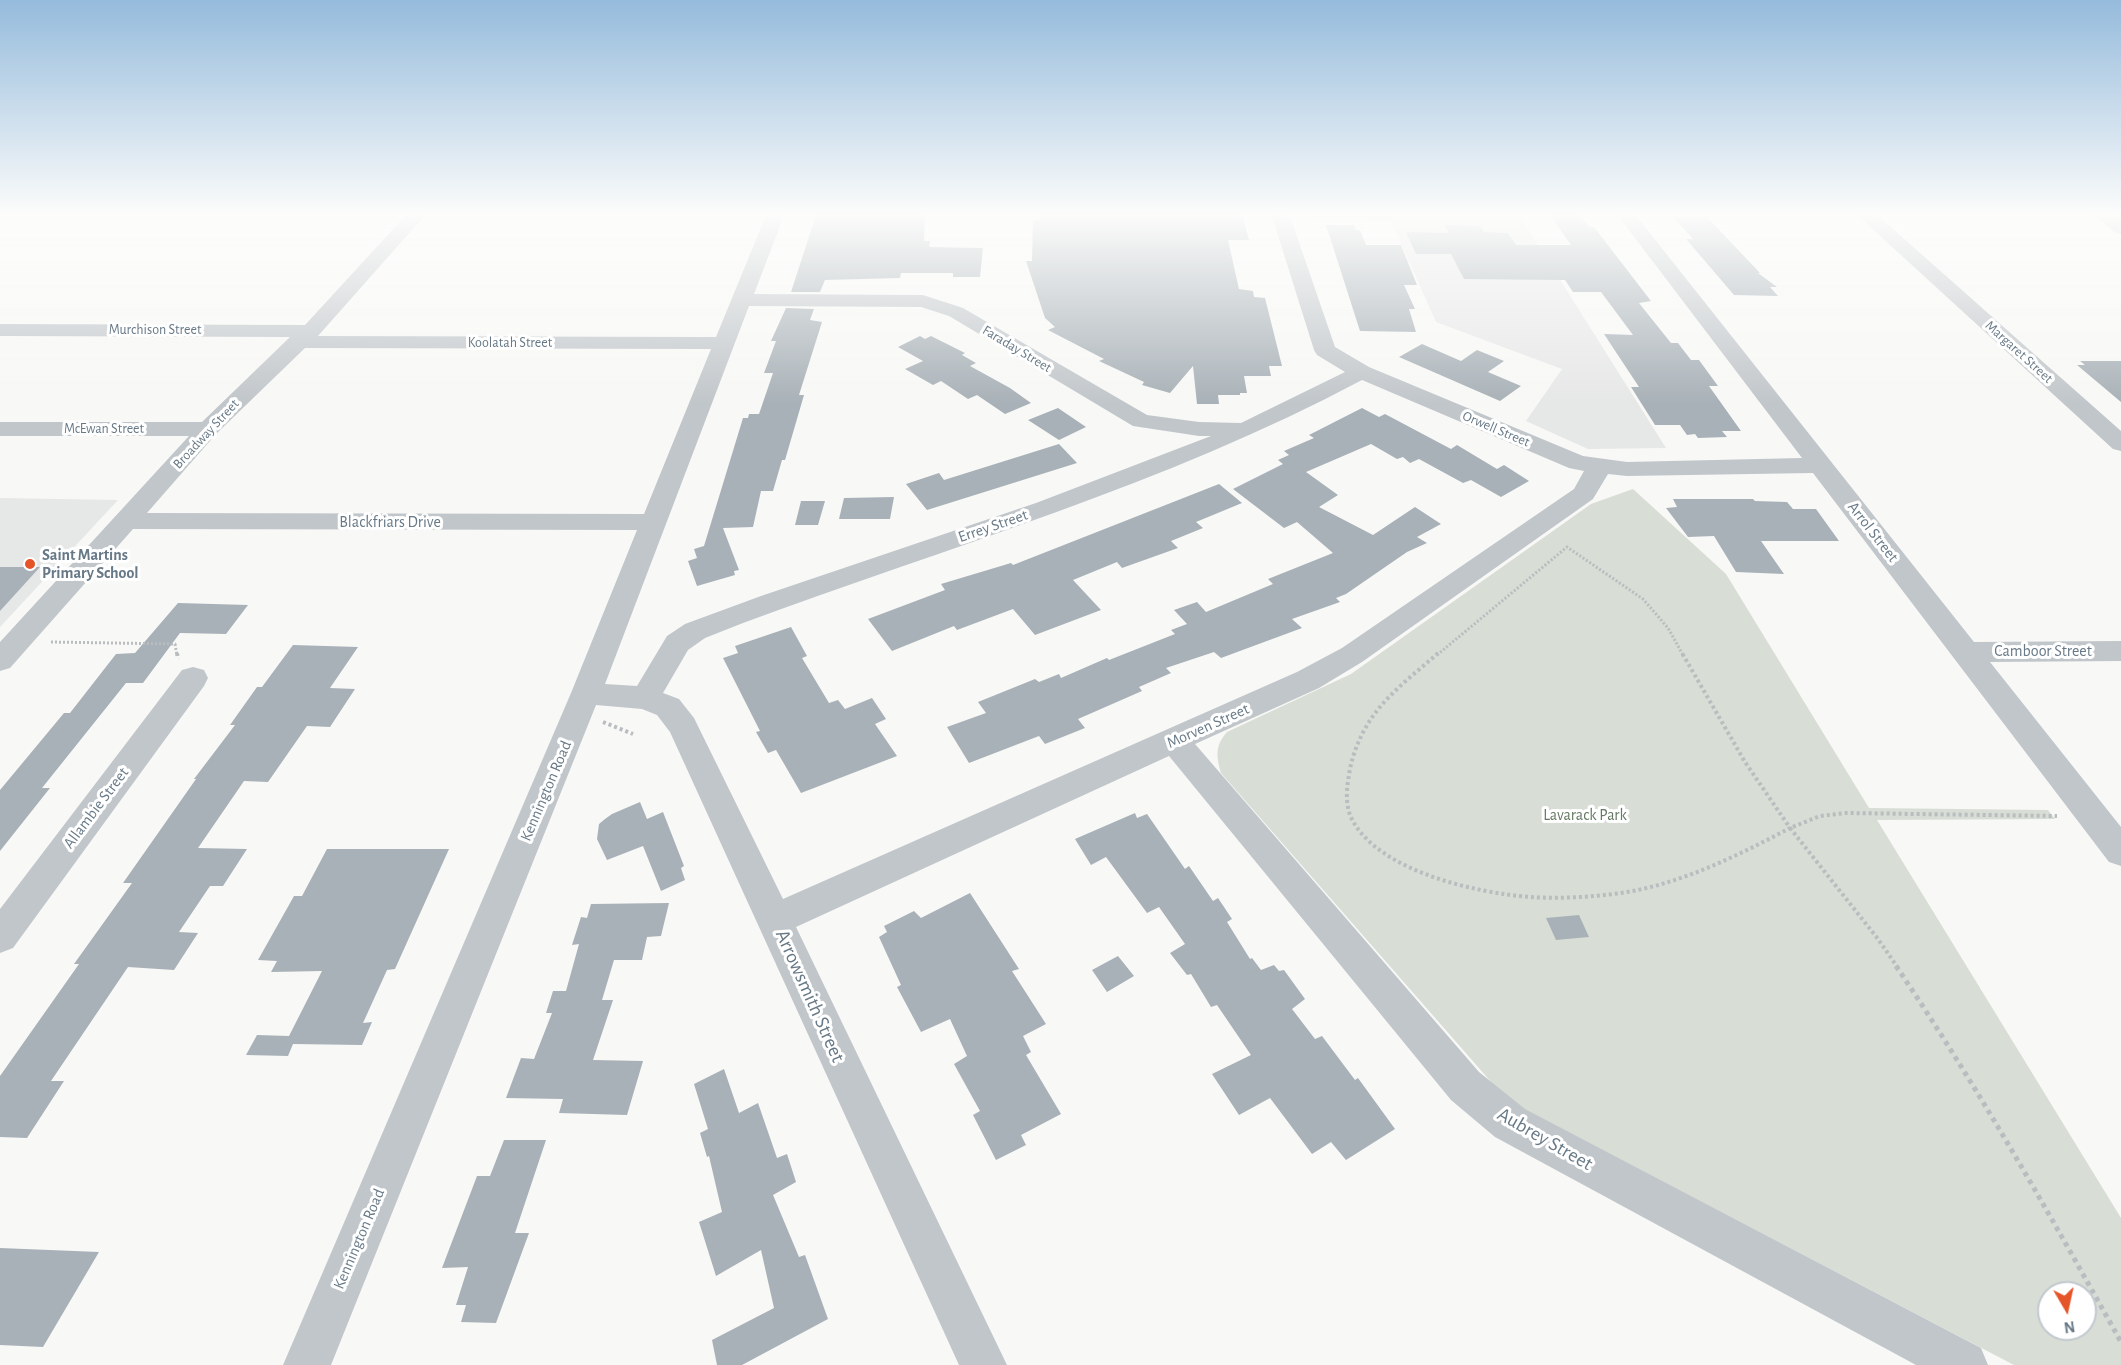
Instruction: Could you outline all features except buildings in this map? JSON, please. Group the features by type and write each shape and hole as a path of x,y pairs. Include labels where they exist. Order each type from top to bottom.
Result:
{"street":[{"name":"Broadway Street","path":"0,662 208,429 364,277"},
{"name":"Kennington Road","path":"307,1365 595,708 652,522 750,277"},
{"name":"Orwell Street","path":"1300,277 1324,350 1361,372 1563,458 1627,470 1822,465"},
{"name":"Arrol Street","path":"1675,277 2121,852"},
{"name":"Margaret Street","path":"1935,277 2121,444"},
{"name":"Faraday Street","path":"741,300 902,300 935,303 956,312 1141,421 1199,429 1224,429 1254,425"},
{"name":"Murchison Street","path":"0,330 304,337"},
{"name":"Koolatah Street","path":"304,337 723,343"},
{"name":"Errey Street","path":"645,698 677,643 695,631 1135,476 1254,425 1325,392 1361,372"},
{"path":"1135,476 1150,456 1149,438 1141,421"},
{"name":"McEwan Street","path":"0,429 208,429"},
{"name":"Morven Street","path":"776,919 1308,680 1352,655 1584,494 1595,475 1597,466"},
{"name":"Blackfriars Drive","path":"127,521 652,522"},
{"name":"Camboor Street","path":"1965,651 2121,651"},
{"name":"Allambie Street","path":"0,937 193,678"},
{"name":"Arrowsmith Street","path":"595,708 645,698 668,707 683,726 776,919 856,1099 983,1365"},
{"name":"Aubrey Street","path":"1174,741 1465,1086 1510,1123 1964,1365"}],"path":[{"path":"2093,817 1846,813 1820,816 1790,828 1700,871 1647,889 1584,896 1530,897 1466,887 1405,864 1379,849 1363,836 1353,822 1346,789 1357,747 1372,717 1485,611 1567,547 1644,599 1668,628 1745,762 1790,828 1878,939 1928,1013 2062,1237 2121,1342"},
{"path":"18,642 175,644 179,667 193,678"},
{"path":"595,708 633,734"}],"shaded area":[{"path":"1416,277 1558,277 1666,448 1588,449 1526,421 1562,369 1436,322"},
{"name":"Saint Martins Primary School","path":"0,498 118,500 0,627"}],"green space":[{"name":"Lavarack Park","path":"1633,489 1726,574 1869,808 2048,810 2055,819 1877,820 2121,1218 2121,1365 2014,1365 1522,1108 1499,1091 1221,773 1218,751 1220,742 1227,732 1351,674 1591,504"}],"place":[{"name":"Saint Martins Primary School","path":"30,564"}]}
